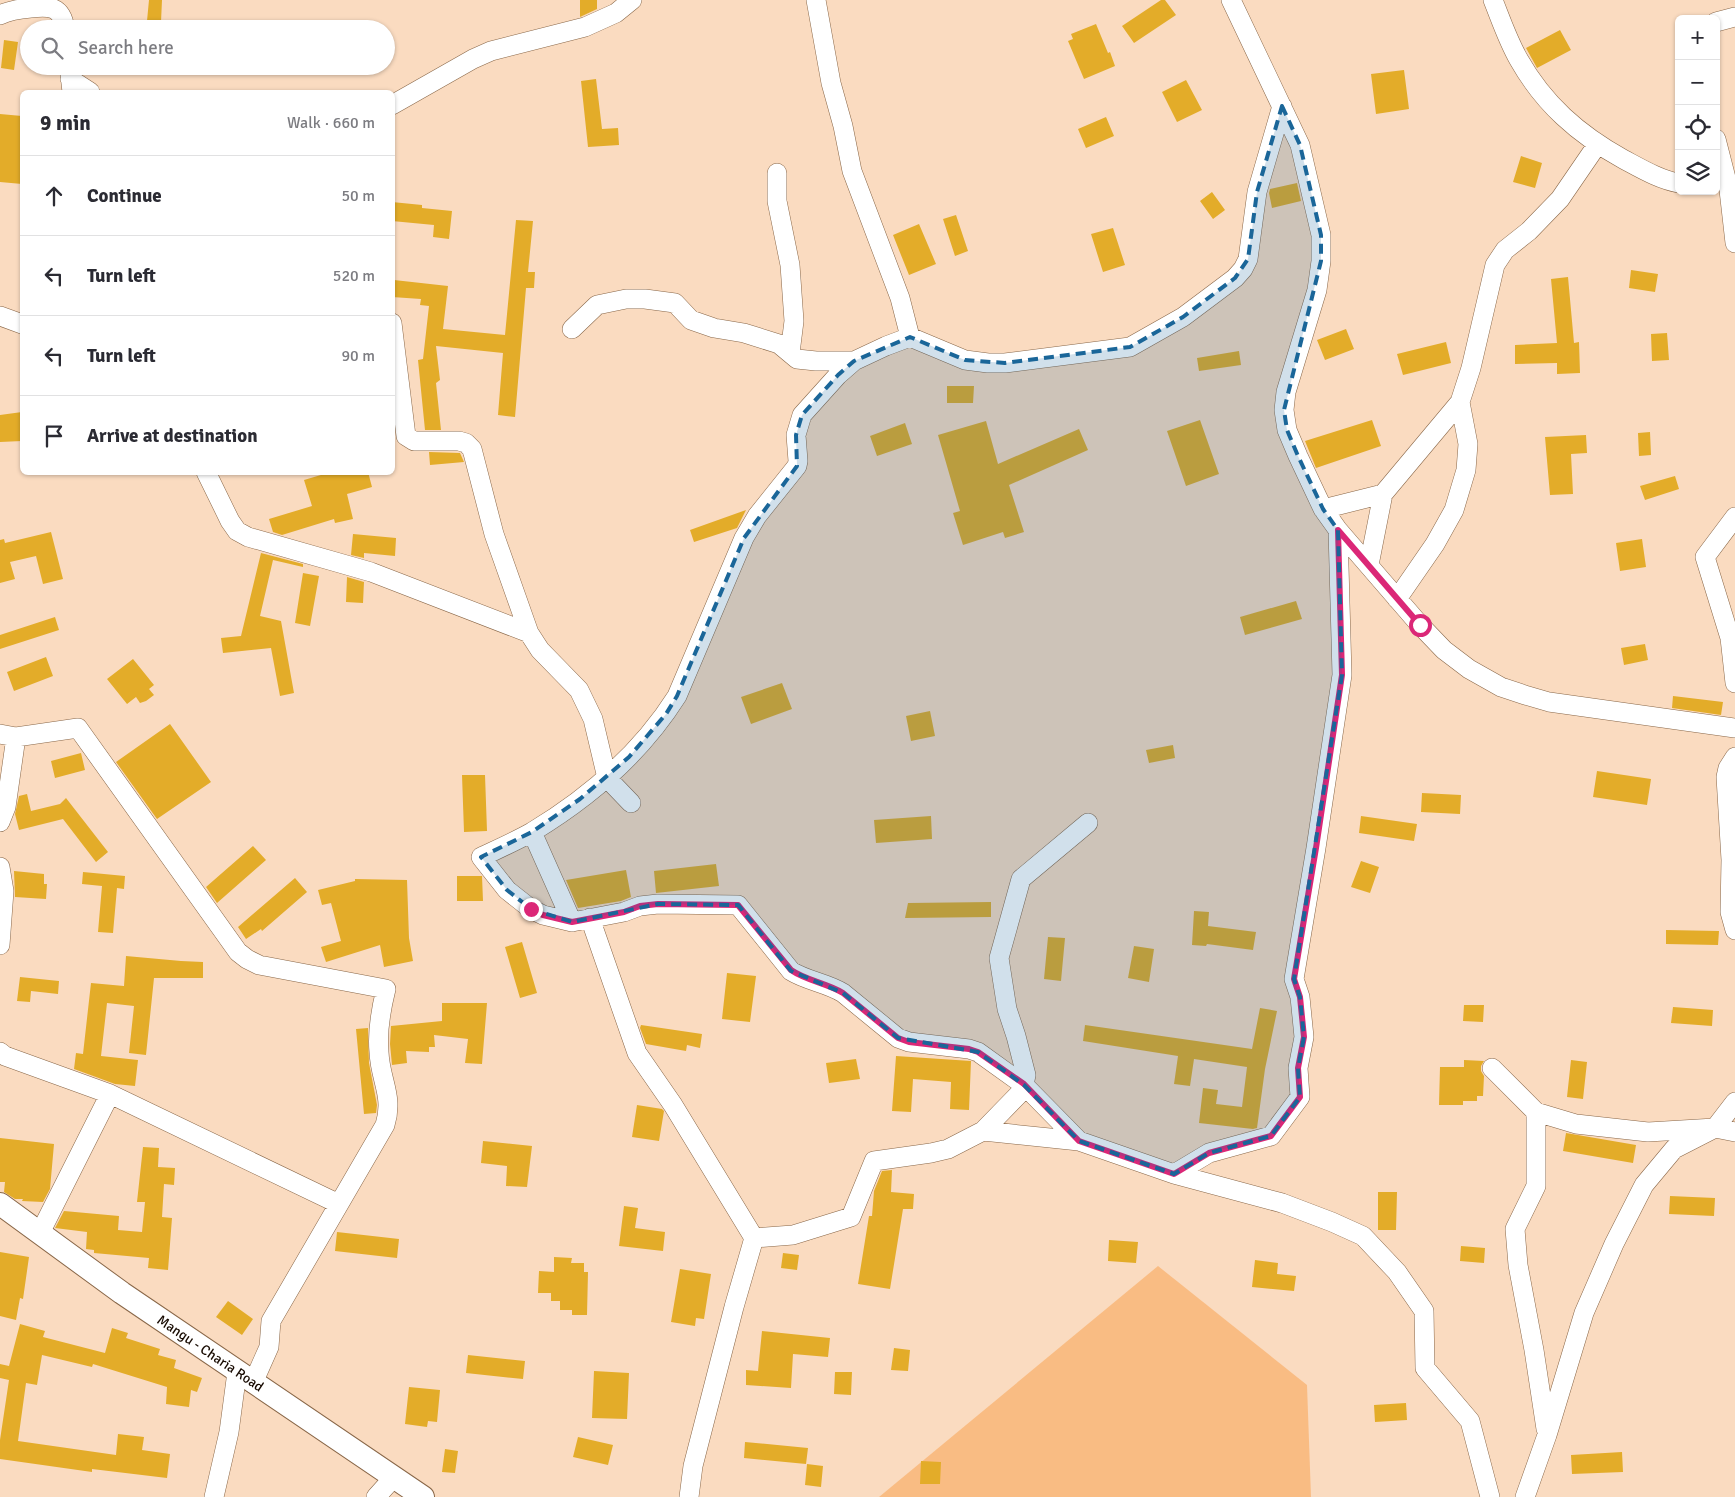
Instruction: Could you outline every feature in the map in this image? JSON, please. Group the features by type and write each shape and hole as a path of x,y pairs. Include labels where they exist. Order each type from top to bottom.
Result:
{"street":[{"path":"395,103 473,59 492,51 585,27 616,13 632,0"},
{"path":"816,0 831,83 843,126 852,170 900,298 910,337"},
{"path":"1231,0 1300,145 1321,234 1321,261 1317,290 1286,392 1284,410 1287,430 1323,508 1338,530 1444,650 1469,670 1509,690 1549,702 1735,728"},
{"path":"1493,0 1518,59 1538,90 1563,118 1597,145 1638,167 1675,182"},
{"path":"0,15 10,10 48,6 58,11 64,20"},
{"path":"1720,21 1735,17"},
{"path":"70,79 87,90"},
{"path":"1079,1141 1024,1084 978,1052 969,1049 909,1042 898,1038 839,990 799,976 791,970 738,905 658,904 640,906 624,912 581,920 543,915 531,909 507,890 481,857 532,832 580,799 630,757 666,714 678,696 744,538 757,516 797,466 796,435 802,415 838,375 854,361 910,337 965,360 1004,363 1130,346 1183,318 1235,278 1243,269 1248,259 1257,192 1282,106"},
{"path":"1369,565 1383,494 1460,402 1471,368 1495,265 1505,250 1529,231 1560,199 1597,145"},
{"path":"1718,150 1727,189 1735,243"},
{"path":"777,173 778,201 790,265 794,321 790,354"},
{"path":"572,329 596,306 626,299 645,300 675,304 691,320 714,328 744,333 779,344 797,359 854,361"},
{"path":"0,316 20,323"},
{"path":"395,346 406,436 414,441 459,441 466,443 472,449 494,534 529,632 540,650 579,690 593,719 607,778 631,803"},
{"path":"1397,598 1435,544 1454,510 1466,470 1468,444 1460,402"},
{"path":"207,475 230,521 237,531 248,537 371,572 529,632"},
{"path":"1323,508 1383,494"},
{"path":"1735,518 1705,556 1733,637 1735,683"},
{"path":"1174,1174 1209,1153 1271,1136 1300,1097 1298,1068 1304,1037 1300,997 1294,979 1342,675 1338,530"},
{"path":"0,822 6,807 8,736 78,728 238,952 259,965 386,989 382,1003 379,1052 382,1075 388,1096 389,1113 385,1125 271,1321 269,1346 245,1377 214,1497"},
{"path":"1735,757 1728,768 1726,777 1731,860 1730,912 1735,930"},
{"path":"754,1238 793,1235 851,1217 874,1161 931,1153 948,1148 983,1131 1020,1093 1026,1075 1016,1036 1006,1009 999,958 1021,879 1088,823"},
{"path":"532,832 581,920 637,1053 673,1105 754,1238 693,1466 689,1497"},
{"path":"0,867 4,891 0,946"},
{"path":"0,1052 5,1056 110,1094 339,1204"},
{"path":"1492,1068 1536,1112 1576,1124 1648,1132 1715,1128 1735,1132"},
{"path":"40,1233 110,1094"},
{"path":"1524,1497 1547,1435 1584,1313 1614,1244 1644,1185 1674,1149 1715,1128 1735,1102"},
{"path":"1536,1112 1536,1186 1515,1229 1518,1265 1547,1435"},
{"path":"983,1131 1079,1141 1174,1174 1282,1203 1364,1236 1398,1272 1424,1311 1425,1368 1470,1421 1490,1497"},
{"name":"Mangu - Charia Road","path":"0,1204 245,1377 423,1497"},
{"path":"376,1497 394,1477"}],"highlighted area":[{"path":"1282,106 1300,145 1321,235 1321,261 1284,410 1287,430 1298,456 1323,509 1338,530 1342,675 1294,979 1300,997 1304,1037 1298,1068 1300,1097 1271,1136 1209,1153 1174,1174 1079,1141 1024,1085 978,1052 898,1038 843,993 791,971 738,905 658,904 572,922 531,909 507,890 481,857 532,832 580,799 629,757 666,714 677,696 744,538 797,466 796,435 802,415 838,375 854,361 910,337 965,360 1005,363 1130,347 1183,317 1235,278 1248,259 1257,192"}],"shaded area":[{"path":"1158,1266 1307,1385 1311,1497 879,1497"}],"building":[{"path":"149,0 162,0 161,20 147,20"},
{"path":"580,0 597,0 597,9 580,17"},
{"path":"1161,0 1165,0 1176,15 1134,43 1122,26"},
{"path":"1096,24 1115,66 1084,79 1068,41 1073,39 1071,34"},
{"path":"1560,30 1571,50 1537,68 1526,48"},
{"path":"4,40 18,42 14,70 1,68"},
{"path":"1404,70 1409,109 1376,114 1371,74"},
{"path":"596,79 602,129 618,128 619,145 588,147 581,81"},
{"path":"1186,80 1202,110 1177,122 1162,92"},
{"path":"0,114 20,116 20,184 0,182"},
{"path":"1106,117 1114,136 1086,148 1078,129"},
{"path":"1521,156 1542,163 1535,188 1513,182"},
{"path":"1297,183 1301,201 1272,208 1270,189"},
{"path":"1212,192 1225,210 1213,219 1200,201"},
{"path":"395,202 422,205 422,208 452,211 449,239 433,237 434,225 395,221"},
{"path":"956,215 968,251 955,256 943,219"},
{"path":"516,220 533,221 528,272 535,272 534,288 526,288 515,417 498,415 503,353 436,346 440,380 436,383 441,430 425,430 418,360 423,359 429,306 420,305 421,299 395,297 395,280 448,286 443,329 505,335"},
{"path":"919,224 936,264 909,275 893,235"},
{"path":"1113,228 1125,265 1103,272 1091,234"},
{"path":"1631,270 1658,274 1655,292 1629,288"},
{"path":"1568,277 1574,343 1579,342 1580,373 1557,374 1557,363 1515,364 1515,345 1557,343 1551,279"},
{"path":"1346,329 1354,349 1325,360 1317,340"},
{"path":"1667,333 1669,360 1652,361 1651,334"},
{"path":"1446,342 1451,363 1403,375 1397,354"},
{"path":"1239,351 1241,365 1199,371 1197,358"},
{"path":"947,386 974,386 973,403 947,403"},
{"path":"20,412 20,441 0,442 0,415"},
{"path":"1200,420 1219,474 1186,486 1167,431"},
{"path":"1372,420 1381,446 1316,468 1305,441"},
{"path":"986,421 998,464 1079,429 1088,450 1009,485 1024,532 1005,538 1003,532 963,545 953,513 960,511 938,435"},
{"path":"905,423 912,444 877,456 870,436"},
{"path":"1650,432 1651,455 1639,456 1638,433"},
{"path":"1586,435 1587,453 1571,454 1573,494 1550,495 1545,437"},
{"path":"429,452 460,453 464,462 430,465"},
{"path":"321,475 369,475 372,487 347,494 353,519 335,523 334,519 282,535 273,532 269,519 312,506 304,480"},
{"path":"1675,476 1679,489 1645,500 1640,486"},
{"path":"746,510 737,528 694,542 690,530"},
{"path":"51,532 63,579 43,584 36,556 10,562 15,579 0,583 0,540 4,539 5,543"},
{"path":"353,534 396,538 395,556 364,553 364,558 351,555"},
{"path":"1642,539 1646,567 1620,571 1616,543"},
{"path":"261,553 303,564 303,567 273,560 260,616 281,621 294,693 280,696 271,648 223,653 221,638 241,636"},
{"path":"303,573 319,576 310,626 295,623"},
{"path":"347,577 364,582 363,603 346,602"},
{"path":"1296,601 1302,619 1245,635 1240,617"},
{"path":"55,617 59,630 0,649 0,635"},
{"path":"1645,644 1648,660 1624,665 1621,648"},
{"path":"46,657 53,676 14,691 7,672"},
{"path":"133,659 154,685 149,689 154,695 140,703 136,697 127,704 107,679"},
{"path":"782,683 792,709 751,724 741,697"},
{"path":"1673,696 1723,702 1721,715 1672,708"},
{"path":"930,711 935,736 911,741 906,716"},
{"path":"170,724 211,782 157,819 116,762"},
{"path":"1173,745 1175,758 1149,763 1146,750"},
{"path":"81,753 85,770 55,778 51,761"},
{"path":"1597,771 1651,779 1647,805 1593,797"},
{"path":"462,775 485,775 487,831 464,832"},
{"path":"1422,793 1461,795 1460,814 1421,812"},
{"path":"27,794 31,811 60,804 66,798 108,852 96,862 63,819 19,830 15,814 19,796"},
{"path":"931,816 932,839 876,843 874,820"},
{"path":"1361,816 1417,824 1414,841 1359,833"},
{"path":"253,846 266,860 217,903 206,887"},
{"path":"1361,861 1379,867 1370,893 1351,887"},
{"path":"716,864 719,886 656,893 654,871"},
{"path":"626,870 631,897 621,901 578,908 566,880"},
{"path":"14,871 44,874 44,884 47,884 46,899 15,897"},
{"path":"83,872 125,876 124,889 117,888 113,933 98,932 102,886 82,884"},
{"path":"457,876 482,876 483,901 457,901"},
{"path":"295,878 307,892 262,931 261,929 246,939 238,927"},
{"path":"355,879 407,880 409,938 413,961 384,967 380,945 326,962 321,947 341,941 331,903 322,905 318,890 355,881"},
{"path":"991,902 991,917 905,918 908,903"},
{"path":"1194,911 1209,912 1208,926 1256,932 1253,950 1207,944 1206,946 1192,945"},
{"path":"1666,930 1719,931 1718,945 1666,944"},
{"path":"1048,937 1065,938 1061,981 1044,979"},
{"path":"522,942 537,993 520,998 505,947"},
{"path":"1134,946 1154,949 1149,982 1128,978"},
{"path":"126,956 203,962 203,978 154,978 146,1055 129,1053 134,1006 107,1003 101,1056 138,1060 135,1086 115,1084 74,1069 76,1053 83,1054 91,983 124,986"},
{"path":"727,973 756,976 750,1022 722,1019"},
{"path":"20,977 59,981 58,994 31,991 30,1002 17,1001"},
{"path":"442,1003 487,1003 482,1064 465,1063 468,1039 434,1035 435,1047 429,1047 429,1052 406,1051 407,1063 392,1065 391,1026 442,1021"},
{"path":"1464,1005 1484,1005 1483,1022 1463,1021"},
{"path":"1673,1007 1713,1010 1712,1026 1671,1023"},
{"path":"1260,1008 1277,1011 1265,1069 1257,1128 1253,1129 1199,1123 1203,1088 1218,1090 1216,1104 1242,1107 1247,1067 1194,1059 1190,1086 1174,1084 1178,1056 1083,1041 1085,1025 1252,1049"},
{"path":"641,1025 702,1034 700,1048 687,1045 686,1051 646,1044 640,1028"},
{"path":"368,1028 369,1063 377,1105 376,1113 364,1114 356,1029"},
{"path":"896,1056 971,1061 969,1110 950,1109 951,1082 913,1079 911,1112 892,1111"},
{"path":"856,1059 860,1079 829,1083 826,1063"},
{"path":"1464,1060 1484,1061 1481,1066 1484,1076 1483,1096 1477,1096 1477,1101 1463,1101 1463,1105 1439,1105 1440,1067 1464,1067"},
{"path":"1571,1060 1587,1062 1583,1099 1567,1097"},
{"path":"637,1105 662,1109 664,1111 659,1141 632,1137"},
{"path":"1566,1133 1636,1145 1633,1163 1563,1151"},
{"path":"0,1138 54,1144 50,1189 43,1202 22,1201 23,1199 15,1199 4,1192 5,1182 0,1182"},
{"path":"483,1141 532,1146 527,1187 506,1186 507,1166 481,1163"},
{"path":"143,1147 159,1148 158,1167 175,1168 174,1185 164,1184 162,1217 172,1218 168,1270 148,1268 149,1258 94,1253 94,1250 86,1249 87,1232 55,1228 64,1211 119,1216 118,1230 142,1232 145,1202 137,1202"},
{"path":"892,1170 891,1192 914,1194 913,1209 903,1209 890,1289 858,1284 869,1216 872,1216 874,1191 882,1171"},
{"path":"1378,1192 1397,1192 1396,1230 1378,1230"},
{"path":"1670,1196 1715,1198 1714,1216 1669,1214"},
{"path":"624,1206 638,1208 635,1228 665,1232 663,1251 619,1246"},
{"path":"337,1232 399,1239 397,1258 335,1251"},
{"path":"1109,1240 1138,1242 1136,1263 1108,1261"},
{"path":"1461,1246 1485,1248 1484,1263 1460,1261"},
{"path":"0,1252 29,1257 23,1299 20,1298 16,1320 0,1316"},
{"path":"783,1253 799,1255 797,1270 781,1268"},
{"path":"554,1257 572,1258 571,1263 584,1263 584,1272 588,1272 587,1315 572,1315 572,1310 560,1310 560,1301 551,1301 551,1293 538,1293 539,1271 554,1272"},
{"path":"1255,1260 1278,1263 1277,1274 1296,1276 1294,1291 1252,1287"},
{"path":"680,1269 711,1274 704,1319 696,1318 695,1326 671,1322"},
{"path":"228,1301 253,1319 242,1335 216,1317"},
{"path":"20,1324 45,1331 43,1337 105,1353 112,1328 128,1333 126,1338 160,1349 158,1355 176,1360 174,1368 202,1378 197,1392 191,1390 189,1407 166,1404 167,1387 93,1364 92,1367 42,1355 37,1385 26,1383 18,1441 116,1455 118,1434 144,1437 142,1450 170,1454 167,1478 92,1469 92,1472 0,1459 0,1440 9,1380 0,1378 0,1364 9,1366"},
{"path":"762,1331 830,1338 828,1357 793,1354 791,1388 746,1385 746,1370 758,1371"},
{"path":"894,1348 910,1350 908,1371 891,1370"},
{"path":"468,1355 525,1361 523,1379 466,1373"},
{"path":"594,1371 629,1373 627,1419 592,1418"},
{"path":"835,1372 852,1372 851,1395 834,1394"},
{"path":"409,1387 440,1390 437,1422 428,1421 427,1427 405,1424"},
{"path":"1406,1403 1407,1420 1375,1422 1374,1405"},
{"path":"578,1437 613,1445 608,1465 573,1457"},
{"path":"745,1442 808,1448 806,1464 744,1458"},
{"path":"445,1449 458,1451 455,1473 442,1472"},
{"path":"1622,1452 1623,1472 1572,1474 1571,1455"},
{"path":"921,1461 941,1462 940,1484 920,1484"},
{"path":"807,1464 823,1466 821,1487 805,1485"}],"route":[{"path":"531,909 543,915 572,922 624,912 640,906 658,904 738,905 791,970 799,976 834,987 898,1038 909,1042 969,1049 978,1052 1024,1084 1079,1141 1174,1174 1209,1153 1271,1136 1300,1097 1298,1068 1304,1037 1300,997 1294,979 1342,675 1338,530 1420,625"}]}
